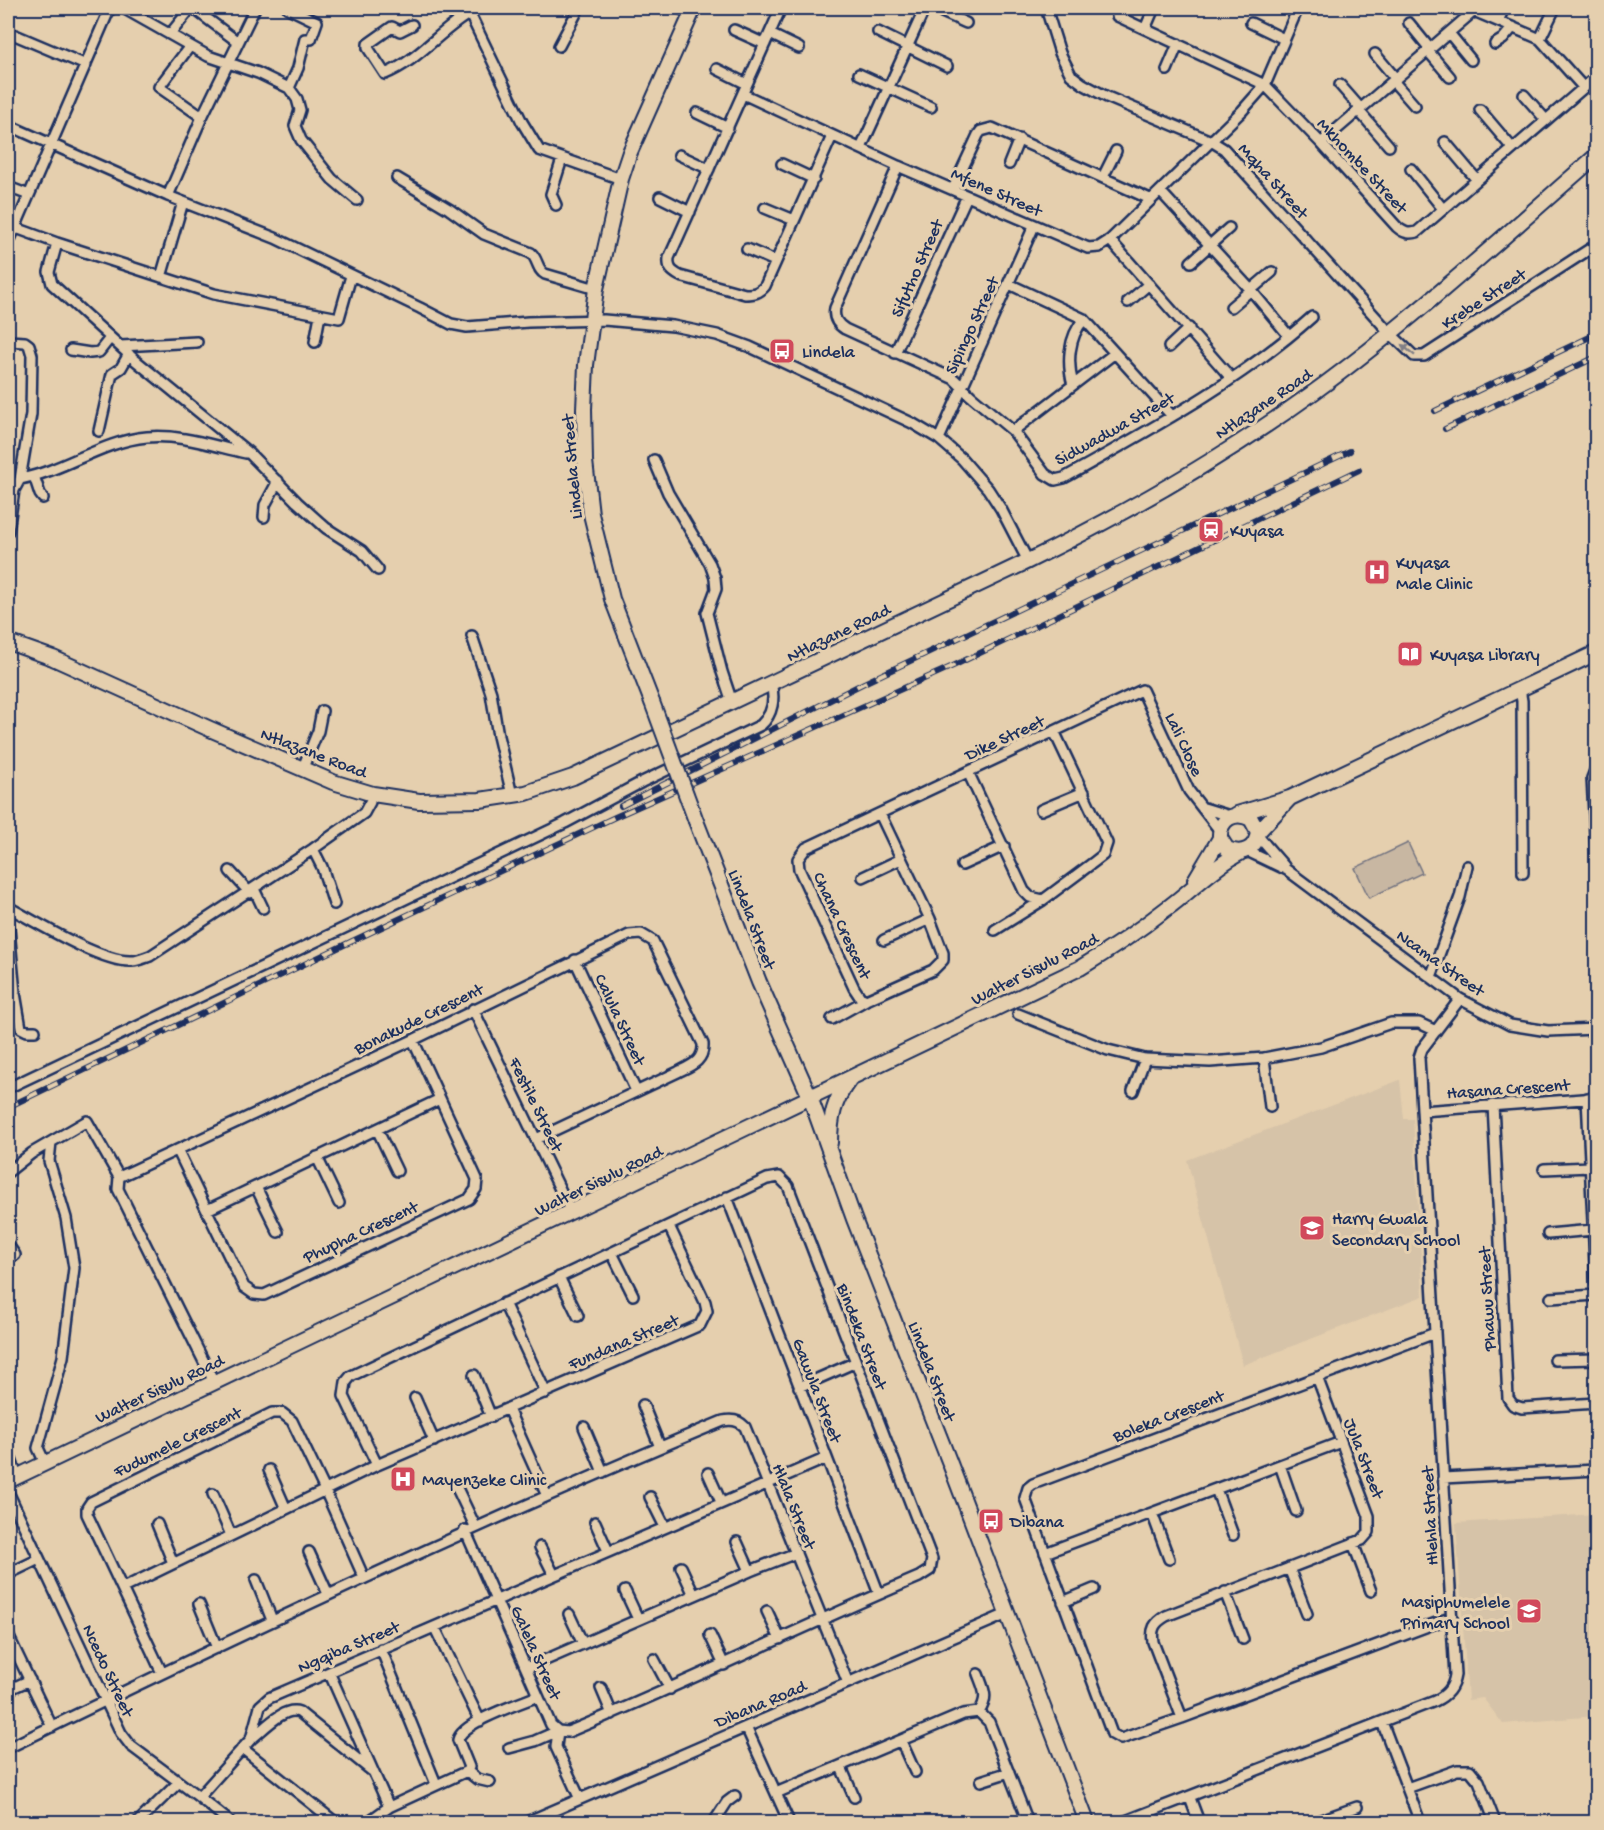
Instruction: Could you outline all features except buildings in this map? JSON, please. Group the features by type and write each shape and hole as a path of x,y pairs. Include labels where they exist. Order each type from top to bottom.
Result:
{"street":[{"path":"8,244 11,226 29,195 110,8"},
{"path":"123,8 142,12 190,46 289,88 297,99 300,110 295,126 301,140 332,179 357,200"},
{"path":"171,33 192,8 238,42"},
{"path":"168,196 202,117 255,8"},
{"path":"288,8 317,22 311,39 305,39 298,68 289,88"},
{"path":"559,46 579,8"},
{"path":"781,8 669,258 670,268 675,274 745,294 754,294 765,286 832,136"},
{"path":"861,148 925,8"},
{"path":"933,8 966,23"},
{"name":"Mqha Street","path":"1046,8 1060,52 1071,75 1107,97 1211,141 1224,149 1390,333"},
{"path":"1145,29 1154,8"},
{"path":"1231,378 1110,240 1242,111 1264,85 1298,8"},
{"path":"1498,21 1504,8"},
{"name":"Lindela Street","path":"688,9 621,178 596,289 586,365 584,409 585,461 591,514 612,599 696,821 759,982 810,1097 854,1219 1086,1822"},
{"path":"1321,143 1449,33 1470,9 1540,39 1584,88"},
{"path":"412,25 400,31 392,27 368,44 368,48 385,74 413,58 468,10 522,122 539,150 621,178"},
{"path":"1540,39 1553,12"},
{"path":"1117,16 1264,85"},
{"path":"1251,23 1284,39"},
{"path":"1409,23 1450,77"},
{"path":"1495,44 1503,39 1513,27"},
{"path":"735,30 765,44"},
{"path":"8,32 86,65"},
{"path":"878,32 947,66"},
{"path":"1449,33 1471,60"},
{"path":"770,34 799,48"},
{"path":"1167,70 1178,44"},
{"path":"190,46 159,87 202,117"},
{"path":"1375,54 1415,106"},
{"path":"717,69 747,84"},
{"path":"859,74 931,107"},
{"name":"Mkhombe Street","path":"1264,85 1404,232 1410,234 1417,232 1596,77"},
{"path":"1340,85 1389,146"},
{"name":"Mfene Street","path":"743,94 898,166 1088,248 1099,247 1110,240"},
{"path":"1524,95 1546,120"},
{"path":"1480,110 1513,148"},
{"path":"697,113 728,128"},
{"path":"8,125 168,196 275,238 451,324 459,326 592,320 673,326 717,334 823,380 912,423 939,439 962,459 988,489 1028,561"},
{"path":"953,189 981,131 986,128 997,129 1150,199"},
{"path":"1009,164 1019,139"},
{"path":"1445,142 1477,180"},
{"path":"1103,177 1116,151"},
{"path":"679,155 709,169"},
{"name":"Ntlazane Road","path":"8,642 53,658 302,770 354,789 419,801 480,800 548,787 771,684 1028,561 1128,510 1235,446 1314,392 1390,333 1596,156"},
{"path":"556,205 551,195 562,159"},
{"path":"782,164 814,179"},
{"name":"Sidwadwa Street","path":"898,166 848,276 834,315 839,325 954,379 1013,431 1045,474 1055,480 1064,478 1172,416 1280,345 1312,317"},
{"name":"Mkhombe Street","path":"1411,170 1443,209"},
{"path":"397,178 449,209 484,234 531,253 545,274 596,289"},
{"path":"8,187 29,195"},
{"path":"1160,191 1251,290 1289,336"},
{"name":"Sifutho Street","path":"895,353 967,196"},
{"path":"660,197 690,212"},
{"path":"161,277 183,202"},
{"path":"765,208 794,220"},
{"path":"11,226 214,294 339,318 351,276"},
{"name":"Sipingo Street","path":"939,439 1034,226"},
{"path":"1191,262 1228,228"},
{"path":"57,243 49,272 51,281 110,338 249,453 326,528 362,551 378,570"},
{"name":"Krebe Street","path":"1390,333 1412,355 1424,356 1596,245"},
{"path":"747,249 775,261"},
{"path":"1231,307 1272,272"},
{"path":"1009,284 1084,319 1172,416"},
{"path":"1128,302 1149,284"},
{"path":"315,342 320,315"},
{"path":"1073,385 1069,359 1077,331 1084,319"},
{"path":"1169,347 1189,328"},
{"path":"70,350 99,352 110,338"},
{"path":"8,341 25,342 29,345 32,355 31,414 20,478 11,491 8,531"},
{"path":"121,346 197,342"},
{"path":"1013,431 1115,353"},
{"path":"99,431 113,372 121,368 129,354"},
{"path":"20,478 34,476 105,448 146,437 185,439 249,453"},
{"path":"654,460 668,493 710,564 715,578 716,589 707,613 732,702"},
{"path":"34,476 43,498"},
{"path":"264,517 266,505 278,482"},
{"path":"472,636 491,693 498,736 512,795"},
{"path":"1290,798 1258,834 1255,843 1244,852 1227,849 1220,835 1223,822 1234,815 1290,798 1596,653"},
{"path":"8,1088 565,824 642,782 762,725 772,708 774,692 771,684"},
{"path":"1520,689 1522,701 1523,873"},
{"name":"Dike Street","path":"880,814 1142,690"},
{"name":"Lali Close","path":"1142,690 1189,791 1204,808 1220,835"},
{"path":"302,770 318,730 322,711"},
{"path":"995,930 1043,900 1094,862 1107,849 1107,843 1054,731"},
{"path":"1596,768 1592,778 1596,852"},
{"path":"968,772 1024,891 1030,897 1043,900"},
{"path":"1041,810 1084,792"},
{"path":"8,907 97,954 119,960 134,961 150,956 252,891 364,813 370,802"},
{"path":"1204,808 1251,819 1258,834"},
{"name":"Chana Crescent","path":"832,1019 866,1000 933,970 943,960 943,953 930,919 880,814 806,848 798,859 799,869 854,988 860,997 866,1000"},
{"name":"Ncama Street","path":"1258,834 1287,870"},
{"name":"Walter Sisulu Road","path":"1190,888 1220,835"},
{"path":"962,864 1004,846"},
{"path":"313,849 322,867 334,904"},
{"name":"Ncama Street","path":"1244,852 1287,870 1460,999 1510,1025 1548,1031 1596,1029"},
{"name":"Walter Sisulu Road","path":"12,1478 1080,968 1116,946 1168,908 1227,860 1244,852"},
{"path":"863,877 901,859"},
{"path":"1431,977 1460,897 1467,866"},
{"path":"230,871 252,891 263,908"},
{"path":"8,919 11,984 21,1028 27,1032 35,1031"},
{"name":"Chana Crescent","path":"885,940 930,919"},
{"name":"Bonakude Crescent","path":"119,1177 413,1040 629,935 636,933 647,937 653,941 703,1044 704,1052 698,1061 536,1139"},
{"name":"Calula Street","path":"575,960 636,1091"},
{"name":"Hlehla Street","path":"1123,1822 1436,1701 1450,1691 1455,1675 1419,1059 1422,1050 1460,999"},
{"name":"Festile Street","path":"473,1009 571,1212"},
{"path":"1018,1014 1108,1050 1145,1059 1210,1062 1264,1058 1321,1047 1391,1023 1419,1023 1436,1030"},
{"name":"Phupha Crescent","path":"178,1151 244,1287 254,1294 264,1294 469,1198 476,1189 477,1179 413,1040"},
{"path":"1264,1058 1270,1107"},
{"path":"1133,1090 1145,1059"},
{"path":"829,1149 832,1109 850,1078"},
{"path":"1592,1098 1590,1167 1596,1284"},
{"name":"Hasana Crescent","path":"1422,1111 1592,1098"},
{"path":"207,1210 440,1099"},
{"name":"Phawu Street","path":"1493,1105 1509,1398 1513,1405 1522,1408 1596,1403"},
{"path":"8,1172 51,1142 87,1121 119,1177 118,1188 214,1382"},
{"path":"376,1129 397,1171"},
{"path":"45,1462 38,1448 63,1357 75,1268 66,1218 49,1161 51,1142"},
{"path":"317,1157 339,1203"},
{"path":"1544,1169 1590,1167"},
{"name":"Bindeka Street","path":"377,1465 344,1396 346,1382 351,1376 727,1197 778,1177 788,1186 932,1559 930,1570 919,1578 822,1619"},
{"path":"256,1187 278,1232"},
{"name":"Gawula Street","path":"727,1197 879,1594"},
{"name":"Fundana Street","path":"123,1588 377,1465 693,1329 703,1321 707,1311 705,1302 669,1226"},
{"path":"1548,1234 1593,1230"},
{"path":"8,1245 15,1255"},
{"path":"612,1253 633,1295"},
{"path":"560,1277 578,1317"},
{"path":"1551,1298 1596,1295"},
{"path":"504,1303 546,1393"},
{"name":"Boleka Crescent","path":"1435,1333 1033,1484 1025,1493 1025,1502 1115,1737 1125,1739 1452,1617"},
{"path":"1555,1360 1596,1359"},
{"path":"800,1387 856,1362"},
{"path":"474,1375 491,1417"},
{"name":"Jula Street","path":"1182,1718 1153,1642 1152,1630 1155,1624 1166,1616 1353,1543 1367,1536 1371,1527 1317,1377"},
{"path":"415,1398 434,1441"},
{"path":"643,1405 660,1447"},
{"path":"508,1409 547,1497"},
{"name":"Fudumele Crescent","path":"162,1673 87,1514 87,1508 92,1502 261,1418 277,1412 287,1416 292,1422 364,1578"},
{"name":"Hlala Street","path":"8,1748 272,1620 470,1528 723,1421 737,1421 745,1427 848,1683"},
{"path":"584,1427 603,1472"},
{"path":"1045,1553 1341,1442"},
{"path":"8,1451 12,1478"},
{"name":"Ngqiba Street","path":"199,1797 251,1739 260,1706 269,1698 827,1458"},
{"path":"1280,1465 1296,1511"},
{"path":"269,1470 286,1509"},
{"path":"1443,1478 1596,1470"},
{"path":"708,1473 721,1502"},
{"path":"455,1484 470,1528"},
{"path":"1216,1489 1233,1535"},
{"name":"Ncedo Street","path":"8,1492 106,1702 130,1746 230,1822"},
{"path":"213,1494 231,1535"},
{"path":"650,1497 665,1527"},
{"path":"1152,1513 1169,1559"},
{"path":"595,1522 608,1551"},
{"path":"157,1524 173,1563"},
{"name":"Galela Street","path":"470,1528 496,1600 551,1725 558,1731"},
{"path":"737,1542 750,1571"},
{"path":"1353,1543 1371,1591"},
{"path":"540,1546 554,1575"},
{"path":"309,1552 328,1594"},
{"path":"527,1668 796,1553"},
{"path":"8,1574 39,1559"},
{"path":"681,1566 694,1595"},
{"path":"1288,1568 1307,1614"},
{"path":"256,1580 272,1620"},
{"path":"1063,1602 1094,1589"},
{"path":"625,1591 638,1619"},
{"path":"1225,1592 1243,1639"},
{"path":"199,1604 217,1648"},
{"path":"767,1611 780,1639"},
{"path":"569,1614 583,1644"},
{"name":"Dibana Road","path":"527,1822 1007,1614"},
{"path":"509,1748 535,1741 558,1731 568,1732 612,1714 822,1619"},
{"path":"435,1628 480,1721"},
{"path":"8,1635 52,1727"},
{"path":"710,1635 724,1665"},
{"path":"381,1649 436,1784"},
{"path":"654,1659 670,1689"},
{"path":"329,1671 389,1807"},
{"path":"776,1793 963,1714 979,1712 985,1703 986,1695 978,1674"},
{"path":"8,1690 30,1680"},
{"path":"601,1688 612,1714"},
{"path":"467,1771 469,1767 458,1740 459,1736 480,1721 538,1695"},
{"path":"251,1739 285,1713 293,1710 299,1712 372,1771"},
{"path":"979,1712 989,1722 1028,1822"},
{"path":"1382,1722 1420,1822"},
{"path":"746,1727 789,1822"},
{"path":"558,1731 556,1746 580,1799"},
{"path":"901,1741 915,1772"},
{"path":"242,1748 335,1822"},
{"path":"841,1767 854,1797"},
{"path":"1407,1788 1457,1770 1470,1770 1479,1781 1496,1822"},
{"path":"368,1822 389,1807 467,1771"},
{"path":"467,1771 477,1779 490,1782"},
{"path":"981,1781 1009,1772"},
{"path":"138,1822 179,1782"},
{"path":"714,1822 727,1802 735,1796"},
{"path":"1190,1798 1199,1822"},
{"path":"1315,1822 1357,1807"}],"shaded area":[{"path":"1408,843 1422,873 1369,898 1355,868"},
{"name":"Harry Gwala Secondary School","path":"1400,1080 1404,1119 1413,1119 1423,1296 1243,1365 1187,1160"},
{"name":"Masiphumelele Primary School","path":"1596,1514 1596,1716 1503,1724 1483,1698 1468,1700 1456,1523"}],"railway":[{"path":"1435,411 1596,334"},
{"path":"1445,429 1596,357"},
{"path":"621,806 864,683 1350,451"},
{"path":"8,1107 615,817 953,666 1359,470"}],"place":[{"name":"Lindela","path":"782,351"},
{"name":"Kuyasa","path":"1211,530"},
{"name":"Kuyasa Male Clinic","path":"1377,572"},
{"name":"Kuyasa Library","path":"1410,654"},
{"name":"Harry Gwala Secondary School","path":"1312,1228"},
{"name":"Mayenzeke Clinic","path":"403,1479"},
{"name":"Dibana","path":"991,1521"},
{"name":"Masiphumelele Primary School","path":"1529,1611"}]}
